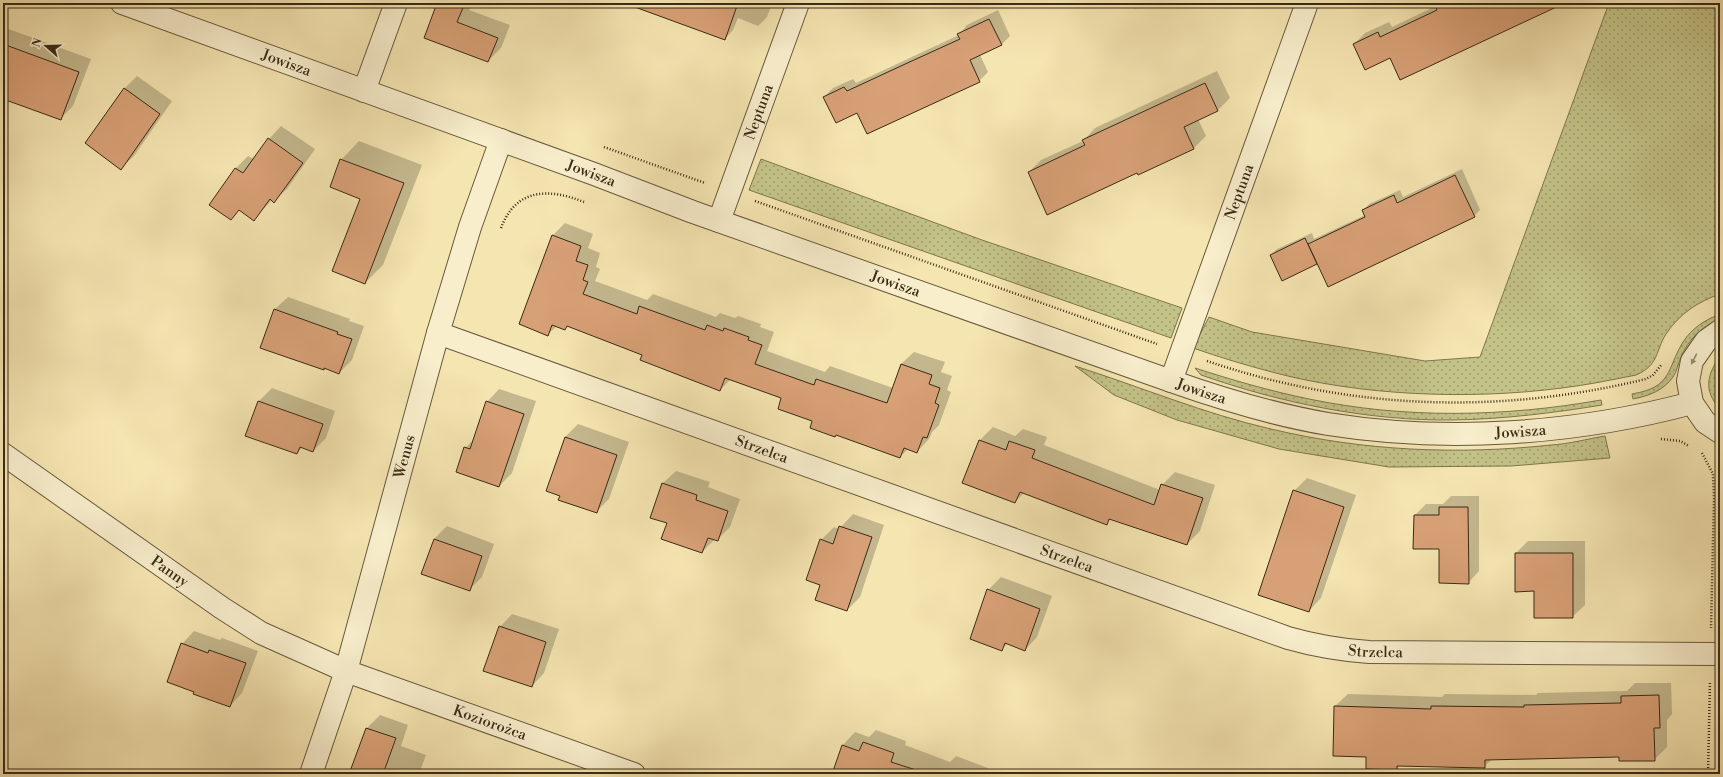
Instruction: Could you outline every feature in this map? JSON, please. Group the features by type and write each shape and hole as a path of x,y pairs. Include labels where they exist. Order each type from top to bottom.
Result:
{"street":[{"name":"Jowisza","path":"122,3 501,140 719,221 1221,398 1328,424 1440,434 1554,429 1658,411 1692,403"},
{"path":"364,91 396,3"},
{"name":"Neptuna","path":"719,221 798,3"},
{"name":"Neptuna","path":"1171,381 1180,352 1307,3"},
{"name":"Wenus","path":"311,774 346,672 438,332 470,227 501,140"},
{"path":"1720,331 1706,341 1692,361 1688,382 1692,403 1705,422 1720,432"},
{"name":"Strzelca","path":"438,332 1288,638 1312,645 1340,650 1369,652 1715,654"},
{"name":"Panny","path":"3,454 222,608 261,633 346,672"},
{"name":"Koziorożca","path":"346,672 634,774"}],"path":[{"path":"499,232 510,210 521,201 535,194 552,193 566,195 584,202"},
{"path":"756,201 1180,352 1266,380 1311,389 1359,397 1438,403 1485,403 1525,400 1593,391 1646,379 1653,375 1663,363"},
{"path":"1656,438 1680,441 1691,447"},
{"path":"1696,450 1702,452 1713,474 1714,499 1715,654 1708,774"}],"shaded area":[{"path":"1609,3 1720,3 1720,294 1690,309 1677,320 1666,334 1656,358 1649,367 1636,375 1562,388 1490,394 1416,394 1379,391 1306,380 1252,367 1193,348 1209,317 1252,332 1425,361 1480,357"},
{"path":"761,159 982,240 1182,308 1171,338 749,190"},
{"path":"1720,314 1720,319 1702,329 1692,339 1681,357 1674,375 1665,386 1656,392 1633,399 1632,394 1655,387 1662,382 1683,342 1690,333 1699,325"},
{"path":"1720,356 1720,409 1711,395 1709,382 1712,370"},
{"path":"1075,366 1173,400 1246,423 1340,442 1411,449 1481,450 1571,443 1605,436 1610,458 1511,466 1389,467 1279,449 1177,420 1114,395"},
{"path":"1195,368 1294,396 1382,410 1418,413 1492,412 1565,406 1601,400 1602,405 1510,417 1422,420 1389,417 1357,414 1294,402 1262,394 1201,375"}],"building":[{"path":"437,3 465,3 457,22 498,38 488,62 424,38"},
{"path":"632,3 738,3 725,40 632,6"},
{"path":"1434,3 1565,3 1400,80 1390,58 1365,70 1353,44 1378,32 1380,37 1437,10"},
{"path":"989,19 1002,45 970,60 980,82 867,134 857,113 836,123 823,97 844,87 847,91 960,39 957,34"},
{"path":"3,44 79,72 61,120 3,99"},
{"path":"1205,83 1218,111 1184,127 1194,149 1138,175 1137,173 1047,215 1028,172 1085,145 1082,140"},
{"path":"124,88 160,114 121,170 85,143"},
{"path":"268,138 303,163 274,203 270,199 254,221 239,210 231,220 209,205 235,168 243,173"},
{"path":"340,159 404,183 365,284 332,271 360,199 330,187"},
{"path":"1455,175 1475,217 1328,287 1308,244 1365,217 1362,210 1394,195 1397,203"},
{"path":"552,235 581,246 576,261 588,265 583,280 588,282 583,294 637,314 639,306 705,330 707,325 723,331 724,328 749,337 748,340 762,345 755,364 814,385 816,379 887,403 901,364 932,375 929,384 940,388 935,403 939,405 927,438 923,437 917,453 904,448 900,458 836,435 835,437 810,428 812,421 778,409 781,398 725,378 720,391 640,360 642,355 567,326 565,330 552,325 548,336 519,324"},
{"path":"1305,238 1317,264 1282,281 1270,255"},
{"path":"274,309 338,332 337,334 352,339 339,374 260,348"},
{"path":"258,401 323,424 313,452 300,447 297,454 245,436"},
{"path":"486,401 524,414 499,487 456,472 464,447 470,449"},
{"path":"565,437 617,455 597,513 558,500 560,496 546,491"},
{"path":"979,440 1006,450 1009,441 1035,450 1032,458 1154,505 1161,484 1203,498 1187,545 1109,519 1107,525 1020,492 1015,503 962,483"},
{"path":"662,483 697,495 696,500 728,511 718,541 708,538 702,553 661,539 667,523 650,518"},
{"path":"1293,490 1344,507 1309,612 1258,595"},
{"path":"1439,507 1468,507 1469,584 1439,583 1439,549 1413,549 1414,515 1439,515"},
{"path":"839,526 872,537 847,611 815,600 820,585 806,580 820,539 833,544"},
{"path":"434,539 482,556 470,591 421,574"},
{"path":"1515,553 1573,553 1573,618 1534,618 1534,591 1515,592"},
{"path":"987,589 1040,609 1025,651 1005,643 1002,651 970,639"},
{"path":"499,626 546,642 532,687 483,671"},
{"path":"181,643 208,653 209,650 246,663 230,707 193,694 194,692 167,682"},
{"path":"1659,695 1660,728 1654,728 1655,761 1619,761 1619,757 1485,760 1485,768 1397,766 1397,770 1366,769 1366,757 1333,756 1334,706 1431,709 1431,706 1524,707 1524,705 1621,703 1621,696"},
{"path":"366,728 396,738 383,774 349,774"},
{"path":"863,742 894,753 891,762 916,770 915,774 832,774 842,745 859,751"}]}
